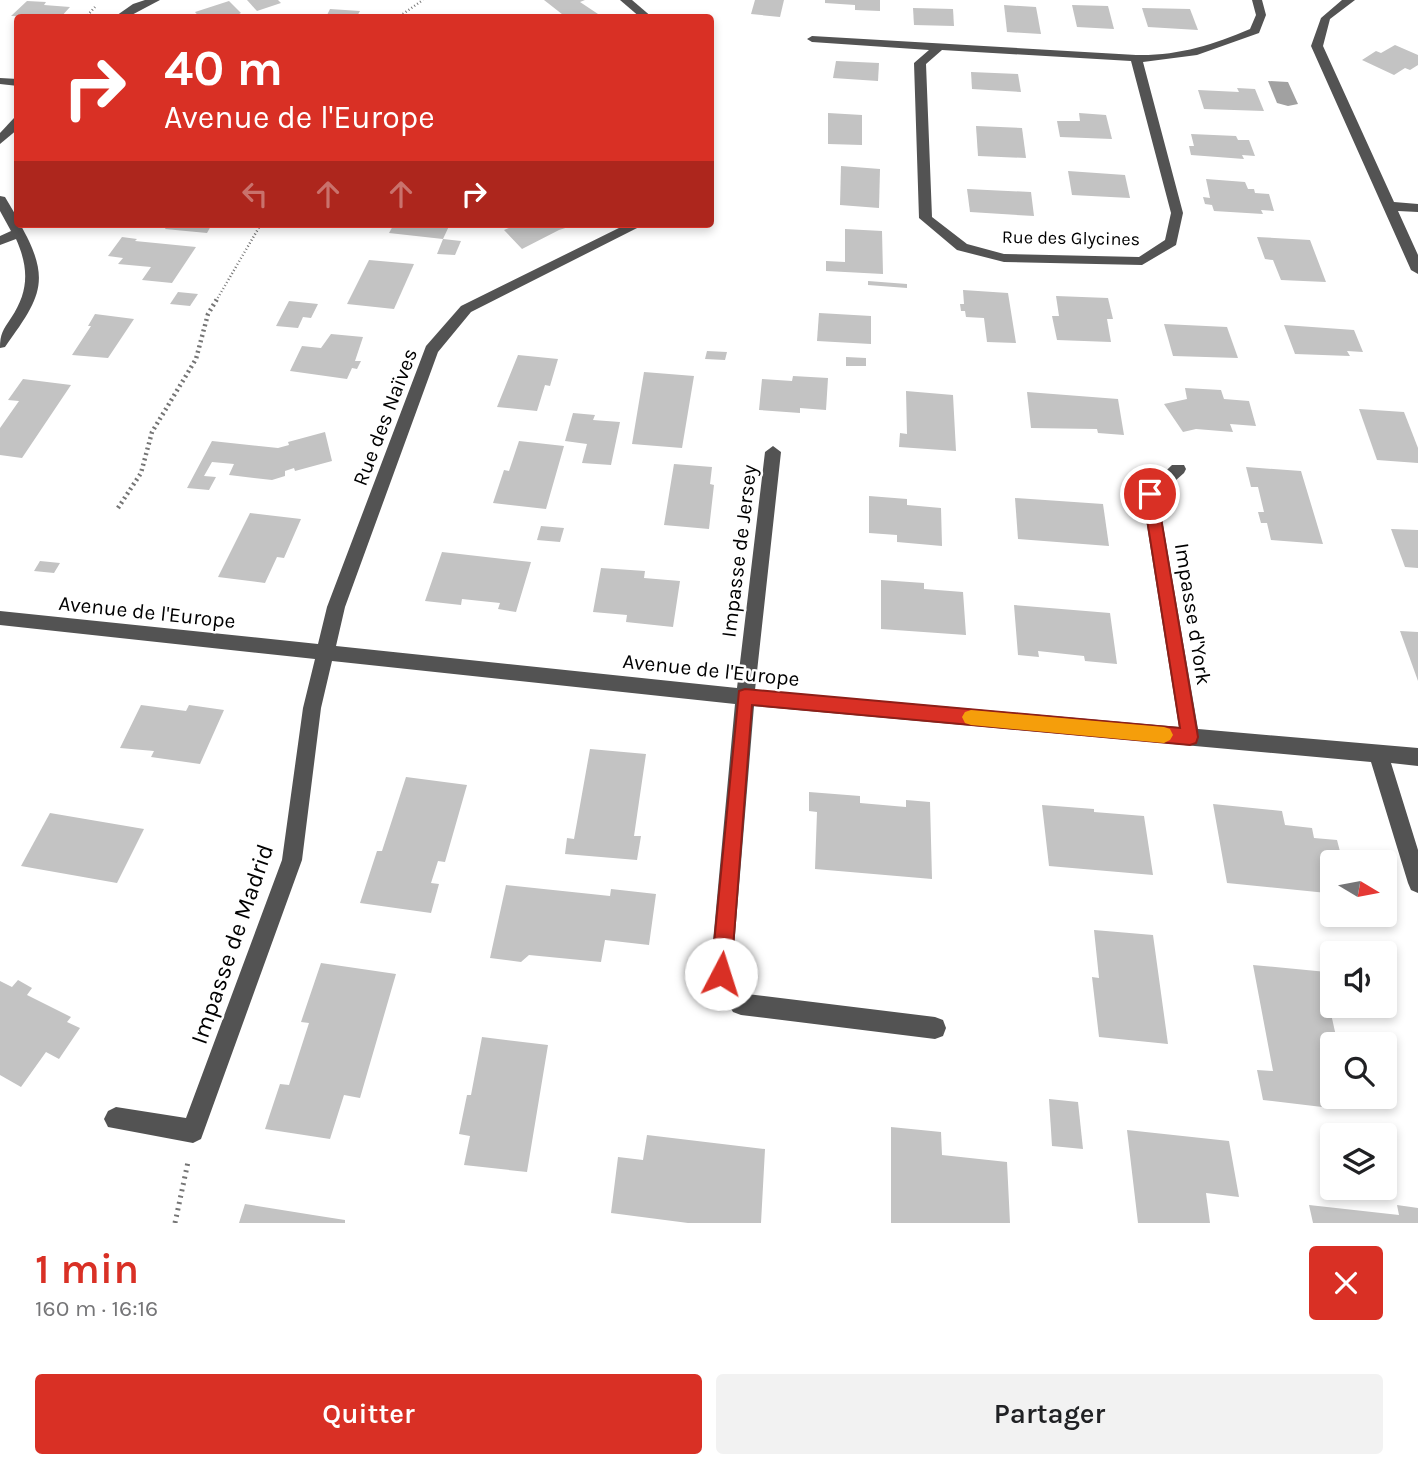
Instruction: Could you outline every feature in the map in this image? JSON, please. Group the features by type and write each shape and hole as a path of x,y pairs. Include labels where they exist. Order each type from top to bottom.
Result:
{"street":[{"path":"124,14 155,0"},
{"path":"625,0 643,14"},
{"path":"812,39 1157,60 1222,47 1255,31 1261,15 1257,0"},
{"path":"1350,0 1333,9 1320,27 1317,46 1418,270"},
{"name":"Rue des Glycines","path":"939,47 920,63 926,218 962,247 1004,258 1142,261 1171,242 1177,213 1136,58"},
{"path":"0,140 14,125"},
{"path":"0,200 14,224"},
{"path":"1388,206 1418,208"},
{"path":"0,343 21,317 36,278 29,250 16,228"},
{"name":"Rue des Naïves","path":"327,653 336,607 431,350 466,309 630,228"},
{"path":"0,241 19,233"},
{"name":"Impasse de Jersey","path":"773,452 745,697 721,974 741,1004 935,1028"},
{"name":"Impasse d'York","path":"1178,469 1150,494 1190,737"},
{"name":"Avenue de l'Europe","path":"0,618 745,697 1418,757"},
{"name":"Impasse de Madrid","path":"193,1131 292,860 312,708 327,653"},
{"path":"1378,754 1418,883"},
{"path":"116,1119 193,1131"}],"path":[{"path":"403,14 422,0"},
{"path":"118,508 141,473 152,432 197,359 208,314 259,228"},
{"path":"175,1223 193,1131"}],"shaded area":[{"path":"1268,81 1288,82 1298,104 1288,106 1277,103"}],"building":[{"path":"247,0 278,0 281,3 257,11"},
{"path":"544,0 585,0 580,2 598,14 562,14"},
{"path":"755,0 784,0 780,17 751,14"},
{"path":"825,0 880,0 880,11 855,10 855,5 825,3"},
{"path":"27,1 70,7 64,14 11,16"},
{"path":"229,1 241,13 197,14 195,12"},
{"path":"1004,5 1036,7 1041,34 1007,32"},
{"path":"1072,5 1108,6 1114,29 1077,27"},
{"path":"913,8 953,9 954,26 914,25"},
{"path":"1142,8 1190,9 1198,30 1148,27"},
{"path":"330,9 360,11 358,14 328,14"},
{"path":"1395,45 1418,55 1418,65 1410,70 1405,68 1394,75 1362,60 1376,51 1381,53"},
{"path":"836,61 879,63 878,81 833,78"},
{"path":"971,72 1018,74 1021,92 972,89"},
{"path":"1237,88 1255,89 1264,111 1204,109 1198,90 1239,92"},
{"path":"828,113 862,115 862,145 828,144"},
{"path":"1079,113 1106,115 1112,139 1060,137 1057,121 1080,121"},
{"path":"976,126 1022,128 1026,158 978,156"},
{"path":"1191,134 1236,136 1238,140 1249,140 1255,156 1242,155 1244,159 1191,155 1189,146 1194,146"},
{"path":"841,166 880,169 879,208 840,205"},
{"path":"1068,171 1125,175 1130,198 1072,195"},
{"path":"1206,179 1245,182 1248,189 1254,189 1255,193 1269,194 1274,211 1261,210 1263,214 1214,211 1212,205 1205,204 1203,197 1210,198"},
{"path":"967,189 1031,192 1034,216 970,212"},
{"path":"166,228 210,228 207,233"},
{"path":"392,228 448,228 443,239 389,233"},
{"path":"509,228 565,228 522,249 504,230"},
{"path":"845,229 882,231 883,274 826,271 826,261 845,262"},
{"path":"122,237 137,239 135,241 196,247 172,283 142,280 151,267 118,264 123,258 108,256"},
{"path":"1257,237 1310,240 1326,282 1281,280 1273,260 1265,259"},
{"path":"443,239 461,241 455,255 437,254"},
{"path":"369,260 414,264 394,309 347,304"},
{"path":"868,281 907,284 907,288 868,285"},
{"path":"963,290 1008,293 1016,343 987,342 984,318 966,317 965,311 961,311 960,304 964,304"},
{"path":"178,292 198,294 190,306 170,304"},
{"path":"1056,296 1108,298 1113,319 1107,319 1111,342 1057,340 1052,316 1059,316"},
{"path":"289,301 318,304 311,318 303,317 298,328 276,326"},
{"path":"819,313 871,316 871,344 817,341"},
{"path":"95,314 134,319 108,358 72,355 91,326 88,326"},
{"path":"1164,324 1227,327 1238,358 1173,356"},
{"path":"1284,325 1354,330 1363,352 1347,351 1350,356 1295,354"},
{"path":"331,334 363,337 355,361 361,361 357,369 352,368 347,379 290,371 302,346 321,348"},
{"path":"707,351 727,352 725,360 705,359"},
{"path":"518,355 558,359 550,386 545,385 537,411 497,407"},
{"path":"846,357 866,358 866,366 846,366"},
{"path":"644,372 694,376 682,448 632,444"},
{"path":"793,376 828,378 826,410 800,408 800,413 759,410 762,379 792,381"},
{"path":"23,379 71,385 22,458 0,455 0,428 19,401 8,400"},
{"path":"1185,388 1221,390 1224,399 1249,401 1256,426 1230,424 1233,432 1196,429 1183,432 1164,404 1187,399"},
{"path":"906,391 953,395 956,451 899,447 900,433 907,434"},
{"path":"1027,392 1118,399 1124,435 1098,433 1097,429 1031,428"},
{"path":"1359,409 1404,412 1418,448 1418,463 1377,460"},
{"path":"573,413 595,415 593,420 620,422 611,465 582,463 587,444 565,441"},
{"path":"325,432 332,461 295,471 294,468 285,471 285,476 272,480 229,475 234,464 212,462 204,476 216,477 209,490 187,488 212,441 278,448 289,445 288,442"},
{"path":"519,441 564,446 546,509 493,503 504,470 509,471"},
{"path":"674,464 712,467 710,484 714,485 709,529 664,525"},
{"path":"1246,467 1301,471 1323,544 1271,540 1267,523 1261,523 1258,512 1264,512 1258,487 1251,487"},
{"path":"869,496 907,499 907,505 941,508 942,546 897,542 897,535 869,533"},
{"path":"1015,498 1103,504 1109,546 1018,539"},
{"path":"250,513 301,519 284,558 277,557 265,583 218,577"},
{"path":"541,526 564,528 560,542 537,540"},
{"path":"1391,529 1418,530 1418,568 1405,567"},
{"path":"442,552 531,562 516,612 498,609 500,603 462,599 461,605 425,601"},
{"path":"40,561 60,563 54,573 34,571"},
{"path":"601,568 645,571 644,578 680,581 673,627 626,622 627,615 593,612"},
{"path":"881,580 924,583 924,589 963,592 966,635 881,629"},
{"path":"1014,605 1110,613 1117,664 1085,661 1084,656 1038,651 1039,657 1018,655"},
{"path":"1400,631 1418,632 1418,681"},
{"path":"141,705 186,711 189,705 224,710 200,764 151,757 154,751 120,748"},
{"path":"590,749 646,754 634,836 641,836 637,860 565,854 567,838 574,839"},
{"path":"406,777 467,785 445,862 438,861 431,883 439,884 431,913 360,903 377,851 382,851"},
{"path":"809,792 860,796 860,803 906,807 906,800 930,802 932,879 815,869 817,812 809,811"},
{"path":"1213,804 1282,811 1285,825 1312,828 1314,838 1337,840 1340,850 1320,850 1320,892 1227,883"},
{"path":"1042,805 1144,816 1153,875 1049,866"},
{"path":"50,813 144,829 117,883 21,866"},
{"path":"506,885 610,896 611,889 656,894 649,945 605,940 601,962 529,955 521,962 490,958"},
{"path":"1094,930 1153,935 1168,1044 1099,1037 1092,977 1099,978"},
{"path":"321,963 396,974 360,1098 344,1095 330,1139 265,1129 280,1084 289,1085 309,1023 301,1022"},
{"path":"1253,965 1320,971 1320,1018 1332,1018 1335,1032 1320,1032 1320,1107 1263,1100 1257,1070 1273,1071"},
{"path":"18,980 32,988 27,995 71,1017 67,1022 80,1028 59,1059 46,1052 21,1087 0,1075 0,981 12,987"},
{"path":"482,1037 548,1045 527,1172 464,1165 470,1136 459,1134 467,1095 471,1095"},
{"path":"1049,1099 1078,1102 1083,1149 1052,1146"},
{"path":"891,1127 941,1132 942,1155 1007,1162 1010,1223 891,1223"},
{"path":"1127,1130 1229,1141 1239,1197 1206,1193 1210,1223 1138,1223"},
{"path":"647,1135 765,1149 761,1223 688,1223 611,1213 618,1157 643,1160"},
{"path":"245,1204 345,1220 345,1223 239,1223"},
{"path":"1309,1205 1399,1215 1397,1205 1418,1208 1418,1223 1313,1223"}],"slow traffic":[{"path":"971,717 1164,735"}],"route":[{"path":"721,974 745,697 1190,737 1150,494"}]}
